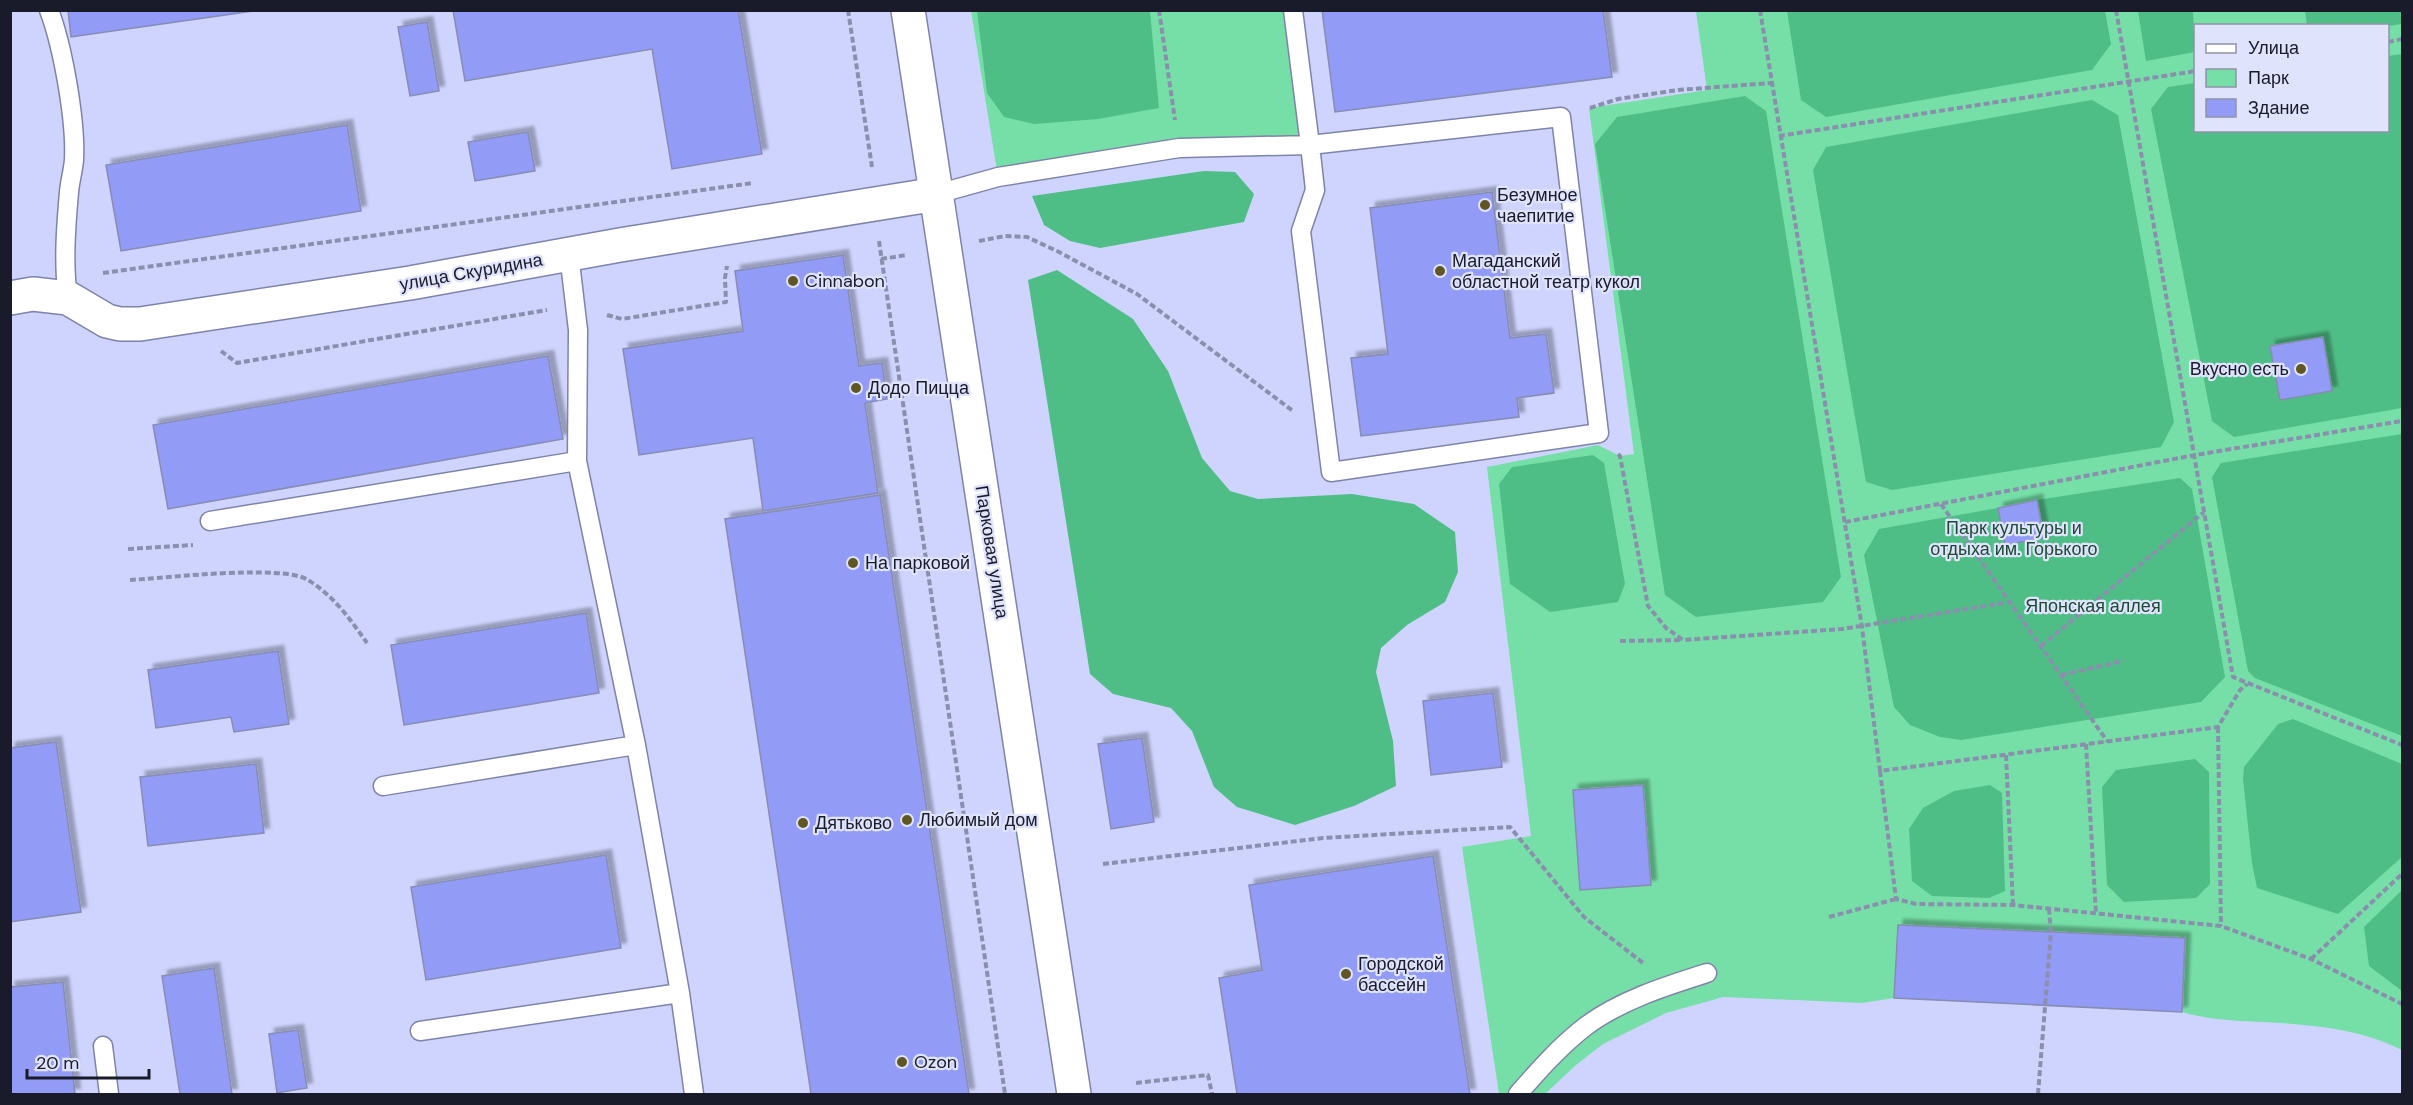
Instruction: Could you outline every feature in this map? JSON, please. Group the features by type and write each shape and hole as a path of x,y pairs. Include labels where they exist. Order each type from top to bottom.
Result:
{"street":[{"name":"Парковая улица","path":"908,10 938,194 1074,1095"},
{"name":"улица Скуридина","path":"10,298 67,288 107,321 120,324 140,324 410,283 938,194"}],"lane":[{"path":"49,10 64,69 74,159 69,193 67,288"},
{"path":"938,194 998,177 1179,148 1310,145 1561,117 1599,433 1331,472 1301,231 1315,190 1310,145 1293,10"},
{"path":"569,255 578,330 577,461 636,745 681,993 694,1095"},
{"path":"210,521 577,461"},
{"path":"383,786 636,745"},
{"path":"1518,1095 1545,1062 1586,1026 1611,1010 1669,984 1707,973"},
{"path":"420,1030 681,993"},
{"path":"103,1046 109,1095"}],"path":[{"path":"848,10 876,205"},
{"path":"1159,10 1179,148"},
{"path":"1760,10 1779,136 1862,627 1896,899"},
{"path":"2116,10 2233,677 2403,745"},
{"path":"1779,136 2194,71"},
{"path":"1561,117 1617,99 1678,90 1771,83"},
{"path":"861,167 872,166"},
{"path":"67,288 758,182"},
{"path":"881,259 1005,236 1027,237 1137,294 1326,436"},
{"path":"868,241 879,239 1005,1095"},
{"path":"216,346 237,363 575,306 622,319 726,302 727,265 735,260"},
{"path":"1845,522 2195,455 2403,422"},
{"path":"1599,433 1620,456 1648,606 1666,628 1683,640"},
{"path":"1941,504 2107,741"},
{"path":"2041,646 2205,511"},
{"path":"128,549 197,545 210,521"},
{"path":"130,580 277,572 306,578 343,608 367,643"},
{"path":"1620,641 1683,640 1862,627 2010,602"},
{"path":"2061,675 2123,661"},
{"path":"2221,926 2218,727 2240,690 2247,684"},
{"path":"1880,771 2218,727"},
{"path":"2086,744 2096,914"},
{"path":"2006,755 2013,905"},
{"path":"1102,864 1323,838 1510,827 1584,917 1669,984"},
{"path":"2311,959 2403,874"},
{"path":"1829,917 1896,899 1916,904 2013,905 2221,926 2311,959 2403,1004"},
{"path":"2038,1095 2051,932 2049,909"},
{"path":"1137,1083 1208,1076 1212,1095"}],"green space":[{"path":"971,11 1293,11 1310,145 1179,148 998,177"},
{"path":"977,11 1150,11 1159,108 1098,119 1034,124 1004,117 987,93"},
{"name":"Парк культуры и отдыха им. Горького","path":"1696,11 2402,11 2402,1050 2352,1032 2299,1025 2223,1020 2182,1012 2185,938 1898,925 1894,998 1862,1003 1723,997 1666,1013 1603,1044 1545,1094 1499,1094 1462,847 1531,836 1487,467 1598,445 1620,456 1634,454 1589,108 1707,90"},
{"path":"1787,11 2105,11 2111,44 2092,70 1826,117 1801,100"},
{"path":"2138,11 2193,11 2194,52 2146,61"},
{"path":"2305,11 2402,11 2402,24 2389,26 2389,24 2307,24"},
{"path":"2402,54 2402,408 2234,437 2212,421 2151,109 2168,87 2194,83 2194,132 2389,132 2389,56"},
{"path":"1745,96 1766,111 1841,577 1823,602 1696,617 1665,595 1595,144 1617,117"},
{"path":"2092,100 2118,115 2174,422 2161,447 1892,490 1866,482 1813,170 1826,147"},
{"path":"1204,171 1235,172 1254,194 1244,222 1100,248 1070,241 1044,225 1032,196"},
{"path":"1057,270 1133,319 1168,371 1202,458 1230,491 1258,499 1352,494 1414,504 1455,532 1458,572 1445,602 1407,625 1381,648 1376,672 1393,741 1396,786 1354,806 1295,825 1237,807 1214,787 1192,731 1171,708 1113,694 1090,674 1028,280"},
{"path":"2402,434 2402,736 2255,678 2248,671 2212,477 2221,463"},
{"path":"1593,455 1604,463 1625,584 1618,602 1550,612 1510,584 1499,484 1512,467"},
{"name":"Японская аллея","path":"2180,478 2192,489 2225,677 2201,702 1961,740 1940,737 1910,725 1894,707 1864,555 1879,529 1998,508 2005,545 2044,538 2037,500"},
{"path":"2293,719 2402,764 2402,857 2338,914 2257,888 2252,863 2243,779 2244,767 2278,724"},
{"path":"2195,759 2209,772 2210,884 2196,898 2124,902 2107,885 2102,787 2116,770"},
{"path":"1990,785 2002,793 2005,891 1989,898 1932,896 1912,881 1909,829 1923,808 1954,791"},
{"path":"2402,890 2402,991 2369,966 2364,927"}],"building":[{"path":"68,10 260,10 71,37"},
{"path":"453,10 738,10 762,154 672,169 652,49 465,81"},
{"path":"1322,10 1603,10 1612,77 1335,112"},
{"path":"427,22 439,91 410,96 398,27"},
{"path":"347,125 361,211 121,251 106,165"},
{"path":"528,132 535,171 475,181 468,142"},
{"name":"Магаданский областной театр кукол","path":"1492,192 1510,338 1546,334 1554,393 1517,398 1519,417 1361,436 1351,358 1388,354 1370,208"},
{"path":"843,255 859,366 882,363 887,399 865,403 878,493 763,511 753,438 639,455 623,349 743,331 735,271"},
{"name":"Вкусно есть","path":"2323,337 2332,391 2280,400 2270,346"},
{"path":"548,356 563,439 168,509 153,425"},
{"path":"880,495 969,1094 811,1094 725,519"},
{"path":"2037,500 2044,538 2005,545 1998,508"},
{"path":"586,613 599,693 404,725 391,645"},
{"path":"278,651 289,724 234,732 231,717 156,728 148,670"},
{"path":"1493,693 1502,767 1431,775 1423,701"},
{"path":"1142,738 1154,822 1111,829 1098,744"},
{"path":"56,742 81,912 10,922 10,748"},
{"path":"256,764 264,833 148,846 140,777"},
{"path":"1643,785 1651,885 1580,890 1573,790"},
{"path":"606,855 621,948 426,980 411,887"},
{"name":"Городской бассейн","path":"1433,856 1470,1094 1237,1094 1219,978 1262,970 1249,885"},
{"path":"1898,925 2185,938 2182,1012 1894,998"},
{"path":"214,968 232,1094 180,1094 162,976"},
{"path":"63,982 75,1094 10,1094 10,987"},
{"path":"298,1030 307,1088 277,1093 269,1034"}],"place":[{"name":"Безумное чаепитие","path":"1485,205"},
{"name":"Магаданский областной театр кукол","path":"1440,271"},
{"name":"Cinnabon","path":"793,281"},
{"name":"Вкусно есть","path":"2301,369"},
{"name":"Додо Пицца","path":"856,388"},
{"name":"На парковой","path":"853,563"},
{"name":"Любимый дом","path":"907,820"},
{"name":"Дятьково","path":"803,823"},
{"name":"Городской бассейн","path":"1346,974"},
{"name":"Ozon","path":"902,1062"}]}
